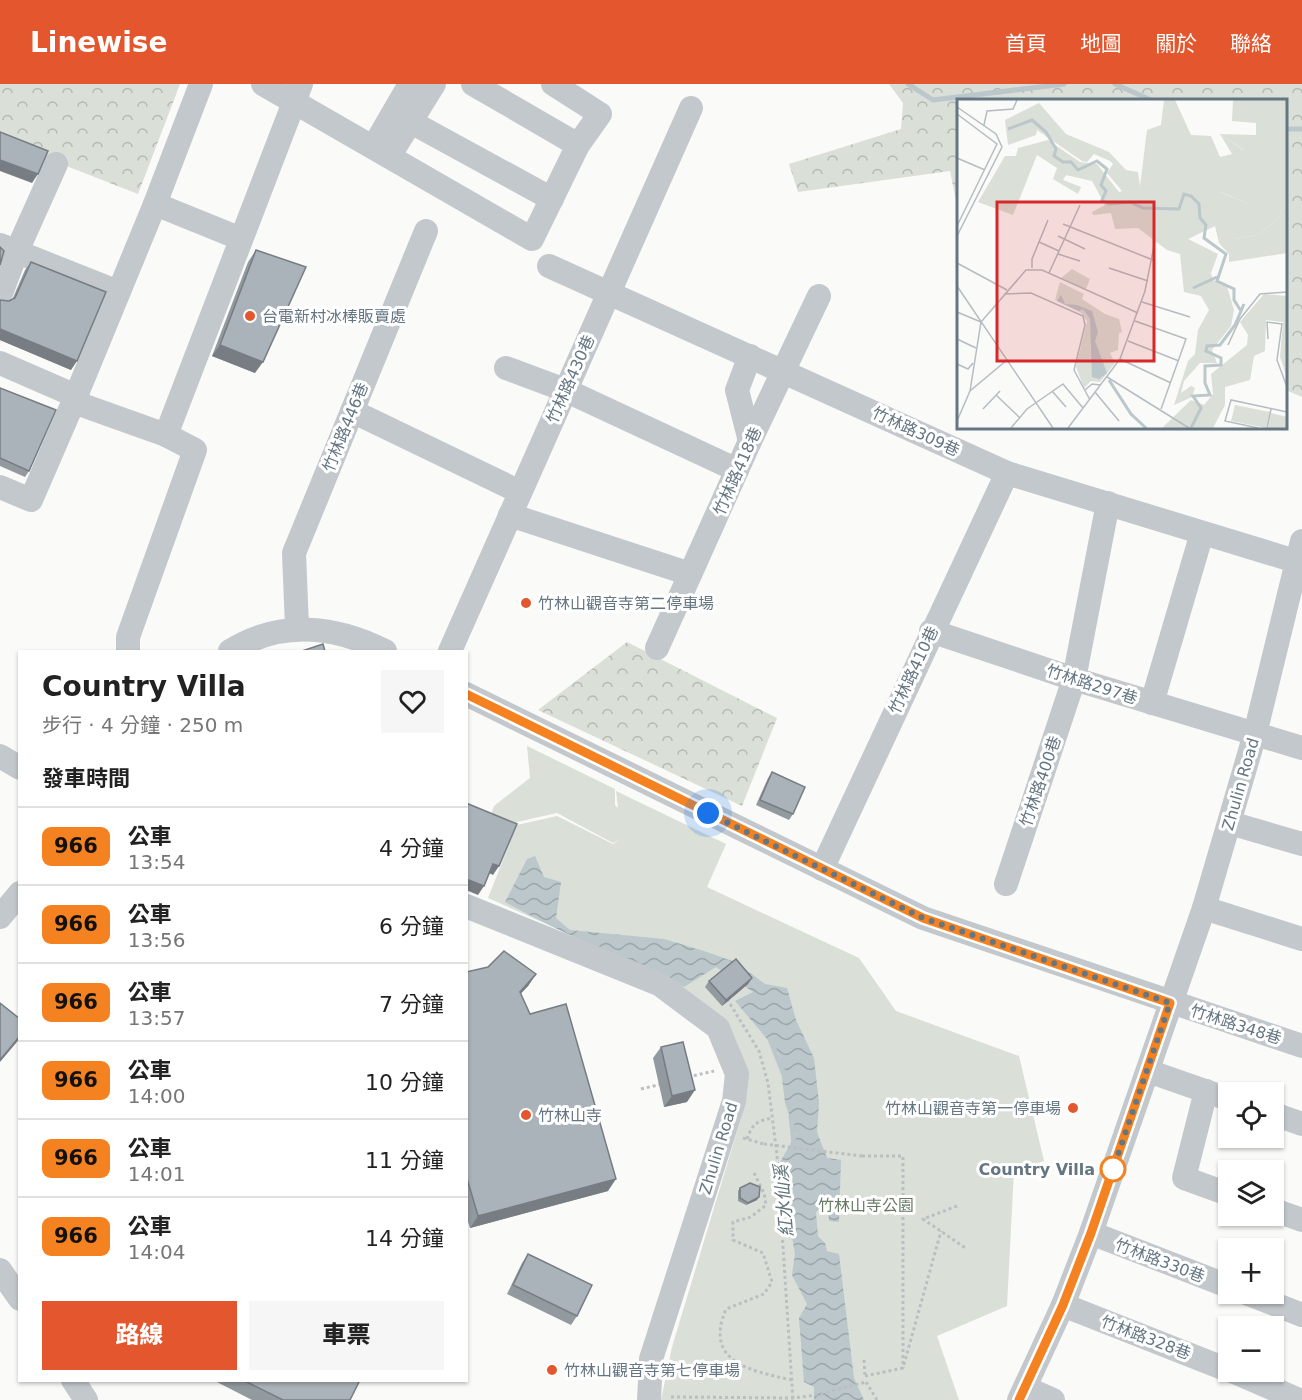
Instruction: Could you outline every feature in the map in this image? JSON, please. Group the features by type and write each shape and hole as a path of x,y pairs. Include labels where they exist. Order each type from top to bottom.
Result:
{"street":[{"path":"0,487 31,500 155,204 201,84"},
{"path":"263,84 297,92 382,151 532,239 578,145 600,114 553,84"},
{"path":"382,151 410,84"},
{"path":"382,151 415,115 434,84"},
{"path":"473,84 578,145"},
{"path":"165,435 297,92"},
{"name":"竹林路430巷","path":"450,650 691,108"},
{"path":"415,115 555,193"},
{"path":"0,296 8,248 57,164"},
{"path":"155,204 240,238"},
{"name":"竹林路446巷","path":"297,627 294,553 426,231"},
{"path":"8,248 118,292"},
{"name":"竹林路309巷","path":"549,266 1007,472 1202,533 1300,555"},
{"name":"竹林路418巷","path":"657,648 750,441 819,296"},
{"path":"750,356 737,390 750,441"},
{"path":"0,363 76,396 82,405 165,435 195,450 128,637 128,650"},
{"path":"506,368 565,390 737,470"},
{"path":"352,411 520,492"},
{"name":"竹林路410巷","path":"822,869 1007,472"},
{"name":"竹林路400巷","path":"1006,884 1074,679 1108,503"},
{"path":"510,515 690,574"},
{"path":"1152,703 1202,533"},
{"name":"Zhulin Road","path":"1023,1394 1063,1305 1091,1233 1204,908 1255,734 1300,555"},
{"path":"232,650 267,633 297,627 334,631 382,650"},
{"name":"竹林路297巷","path":"931,631 1074,679 1302,748"},
{"path":"468,695 923,918 1170,1003"},
{"path":"0,756 18,767"},
{"path":"1230,823 1302,844"},
{"path":"0,917 18,895"},
{"name":"Zhulin Road","path":"468,907 659,984 718,1028 737,1074 734,1101 651,1359 659,1398"},
{"path":"1204,908 1302,939"},
{"name":"竹林路348巷","path":"1170,1003 1302,1046"},
{"path":"1148,1071 1217,1095 1184,1178 1218,1190"},
{"path":"1284,1118 1302,1124"},
{"path":"1284,1213 1302,1220"},
{"name":"竹林路330巷","path":"1091,1233 1218,1282"},
{"path":"0,1270 18,1296"},
{"path":"1274,1304 1302,1315"},
{"name":"竹林路328巷","path":"1063,1305 1218,1365"},
{"name":"竹林路328巷","path":"1258,1382 1299,1400"},
{"path":"1023,1394 1053,1400"}],"path":[{"path":"724,996 759,1052 768,1083 793,1399"},
{"path":"681,1079 719,1070"},
{"path":"641,1089 670,1082"},
{"path":"747,1139 751,1127 758,1121 772,1118"},
{"path":"764,1144 862,1156 903,1156 903,1368"},
{"path":"754,1173 764,1193 766,1205 751,1217 733,1222 733,1240 763,1253 772,1282 764,1294 726,1309 720,1324 722,1341 728,1357 748,1370 792,1380"},
{"path":"957,1206 923,1219 967,1249"},
{"path":"903,1368 941,1231"},
{"path":"864,1360 866,1382 877,1400"},
{"path":"865,1376 903,1368"},
{"path":"659,1398 793,1399 866,1382"}],"green space":[{"path":"0,84 180,84 138,194 0,140"},
{"path":"889,84 1302,84 1302,397 1287,390 1287,99 957,99 957,205 950,171 798,192 789,164 901,129 903,103"},
{"path":"627,642 777,718 742,806 538,710"},
{"name":"竹林山寺公園","path":"527,746 615,789 615,805 618,808 616,791 726,844 707,887 859,958 896,1011 1019,1056 1044,1161 1014,1170 1007,1306 937,1336 959,1400 661,1400 672,1347 742,1115 747,1071 733,1033 698,1002 643,967 488,898 517,825 557,816 613,844 620,839 613,843 557,813 517,822 513,832 488,823 494,806 530,778"}],"water":[{"path":"535,856 544,877 561,882 556,918 570,930 664,939 735,962 765,984 787,988 796,1020 814,1058 819,1103 817,1132 827,1158 841,1160 839,1222 829,1221 828,1206 820,1207 816,1213 818,1236 825,1243 827,1251 839,1254 854,1378 864,1400 814,1400 814,1387 804,1382 799,1318 807,1304 792,1275 795,1254 779,1164 796,1134 785,1103 779,1053 735,1001 753,992 716,967 684,987 505,902 527,859"}],"building":[{"path":"0,132 48,151 38,174 0,160"},
{"path":"0,247 4,251 0,265"},
{"name":"台電新村冰棒販賣處","path":"256,250 306,267 263,362 220,345"},
{"path":"31,262 106,292 77,361 0,329 0,300 9,301 15,298"},
{"path":"0,388 56,410 29,471 0,458"},
{"path":"323,644 325,650 305,650"},
{"path":"772,772 805,787 793,814 760,800"},
{"path":"468,804 517,824 499,866 493,864 484,886 468,880"},
{"name":"竹林山寺","path":"504,951 536,974 520,992 530,1014 566,1004 616,1179 478,1216 468,1182 468,972 488,967"},
{"path":"736,959 752,978 726,1000 709,981"},
{"path":"0,1003 18,1017 18,1038 0,1060"},
{"path":"683,1042 695,1090 672,1096 661,1047"},
{"path":"750,1183 760,1187 759,1197 748,1203 740,1198 740,1188"},
{"path":"528,1254 592,1285 577,1316 513,1285"},
{"path":"247,1382 359,1382 350,1400 283,1400"}],"waterway":[{"path":"908,84 933,100 1064,84"},
{"path":"1115,84 1149,99"},
{"path":"1287,129 1302,129"},
{"name":"紅水仙溪","path":"770,1039 783,1072"},
{"name":"紅水仙溪","path":"791,1116 794,1143"}],"bus line":[{"name":"966","path":"468,695 923,918 1170,1003 1091,1233 1063,1305 1019,1400"}],"place":[{"name":"台電新村冰棒販賣處","path":"250,316"},
{"name":"竹林山觀音寺第二停車場","path":"526,603"},
{"name":"竹林山觀音寺第一停車場","path":"1073,1108"},
{"name":"竹林山寺","path":"526,1115"},
{"name":"Country Villa","path":"1113,1169"},
{"name":"竹林山觀音寺第七停車場","path":"552,1370"}],"route":[{"path":"708,813 923,918 1170,1003 1112,1172 1113,1169"}]}
